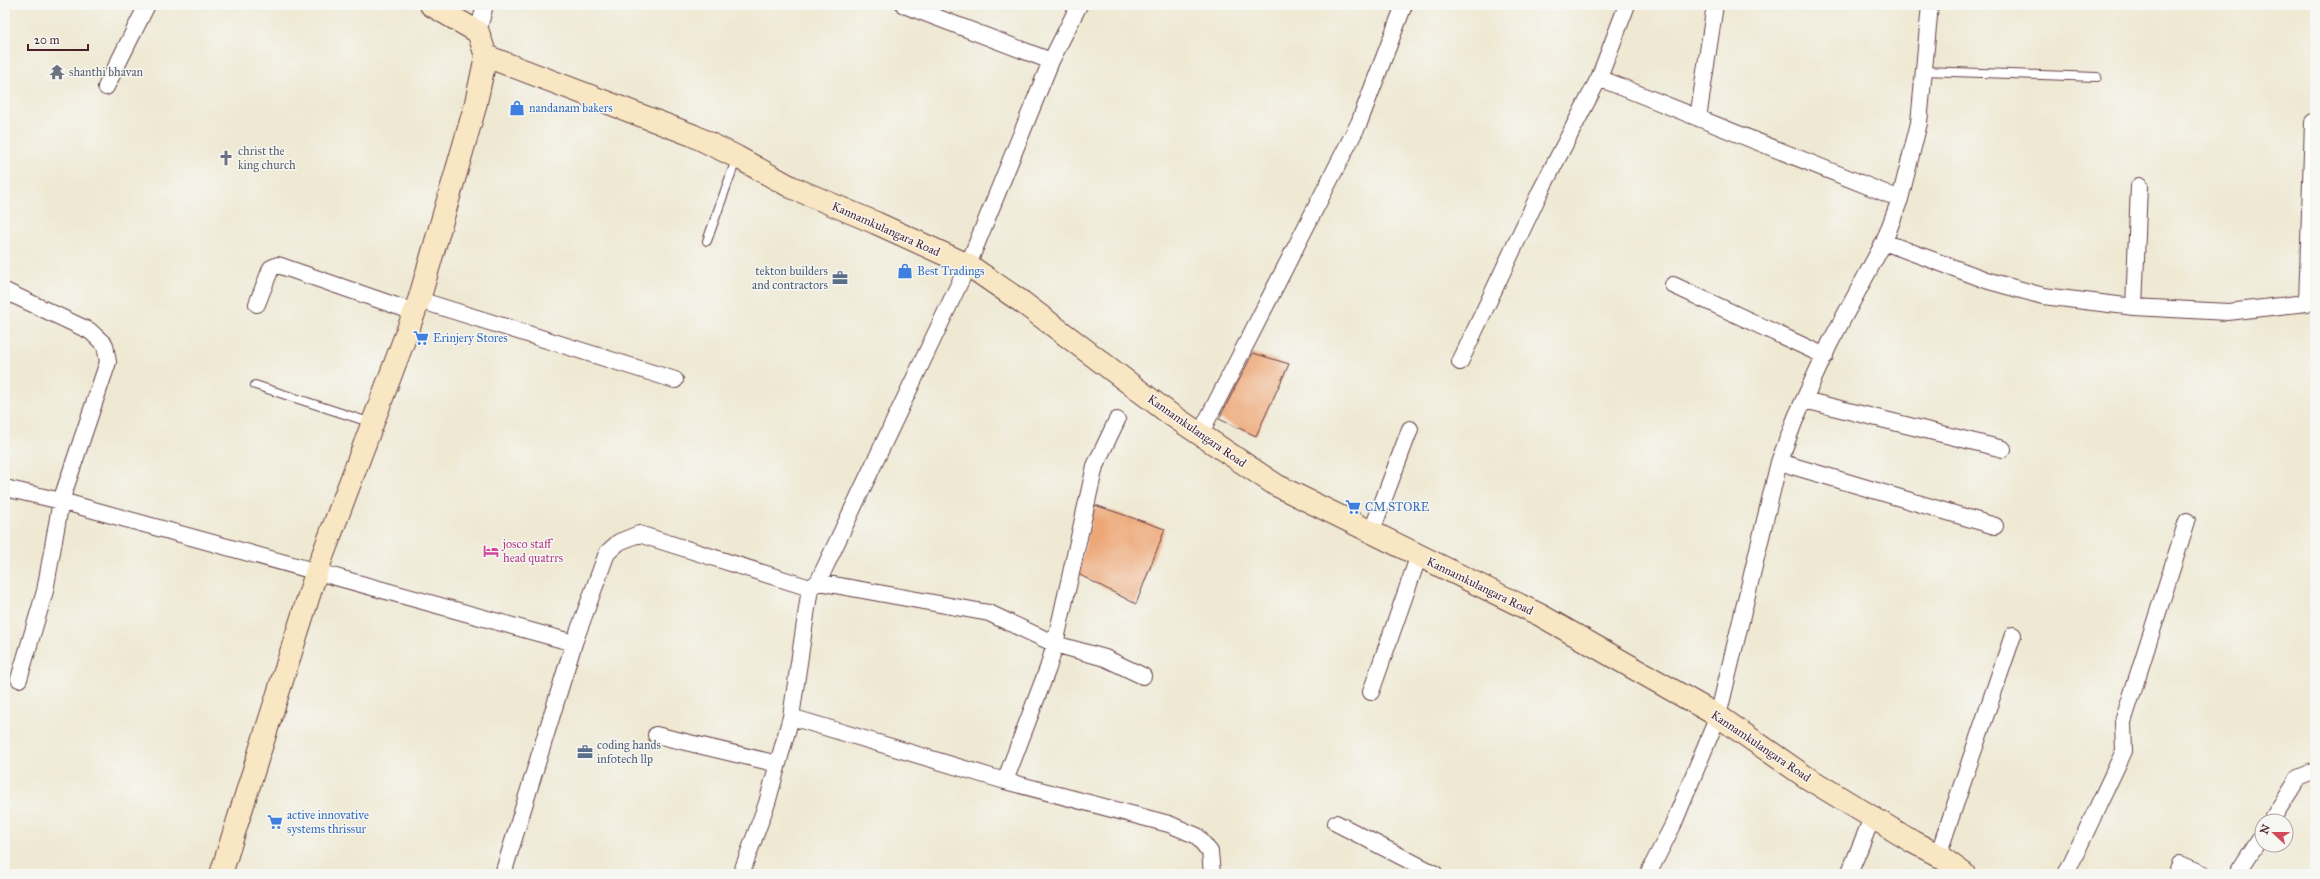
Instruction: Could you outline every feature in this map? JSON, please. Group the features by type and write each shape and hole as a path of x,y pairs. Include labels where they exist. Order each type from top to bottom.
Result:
{"street":[{"path":"106,87 148,5"},
{"path":"431,5 478,32"},
{"path":"221,874 316,573 417,306 475,107 486,56 478,32 485,5"},
{"path":"904,5 1051,61"},
{"path":"741,874 753,844 791,717 814,585 968,265 1051,61 1079,5"},
{"path":"1200,434 1359,122 1404,5"},
{"path":"1460,362 1540,192 1599,78 1627,5"},
{"path":"1698,118 1715,5"},
{"path":"1648,874 1673,825 1718,716 1779,462 1804,400 1825,356 1884,242 1900,199 1918,123 1930,5"},
{"name":"Kannamkulangara Road","path":"486,56 692,135 737,157 791,188 876,223 968,265 1022,302 1170,414 1276,485 1540,615 1718,716 1806,777 1949,867"},
{"path":"1599,78 1900,199"},
{"path":"1884,242 1989,281 2043,296 2134,307 2228,312 2311,302 2313,122"},
{"path":"2134,307 2139,186"},
{"path":"257,304 271,268 278,264 417,306 675,380"},
{"path":"1672,286 1825,356"},
{"path":"5,291 90,331 105,345 108,362 61,501 45,591 19,679"},
{"path":"1804,400 2004,449"},
{"path":"1005,780 1048,668 1055,644 1095,466 1117,420"},
{"path":"1371,533 1410,429"},
{"path":"1779,462 1994,526"},
{"path":"5,488 61,501 316,573 574,643"},
{"path":"2066,874 2124,751 2123,722 2187,521"},
{"path":"503,874 574,643 606,553 619,542 639,534 814,585 989,613 1055,644 1105,658 1143,676"},
{"path":"1371,692 1419,555"},
{"path":"1949,867 2013,635"},
{"path":"791,717 1005,780 1169,824 1197,836 1210,852 1212,874"},
{"path":"656,735 778,764"},
{"path":"2276,813 2298,778 2315,770"},
{"path":"1849,874 1872,818"},
{"path":"1336,823 1435,874"},
{"path":"2237,874 2254,847"},
{"path":"2176,874 2180,864 2204,874"}],"lane":[{"path":"1923,71 2097,77"},
{"path":"707,241 737,157"},
{"path":"255,385 373,423"}],"building":[{"path":"1253,353 1289,364 1256,436 1219,419"},
{"path":"1095,505 1165,529 1136,604 1078,574"}],"place":[{"name":"shanthi bhavan","path":"57,72"},
{"name":"nandanam bakers","path":"517,108"},
{"name":"christ the king church","path":"226,158"},
{"name":"Best Tradings","path":"905,271"},
{"name":"tekton builders and contractors","path":"840,278"},
{"name":"Erinjery Stores","path":"421,338"},
{"name":"CM STORE","path":"1353,507"},
{"name":"josco staff head quatrrs","path":"491,551"},
{"name":"coding hands infotech llp","path":"585,752"},
{"name":"active innovative systems thrissur","path":"275,822"}]}
